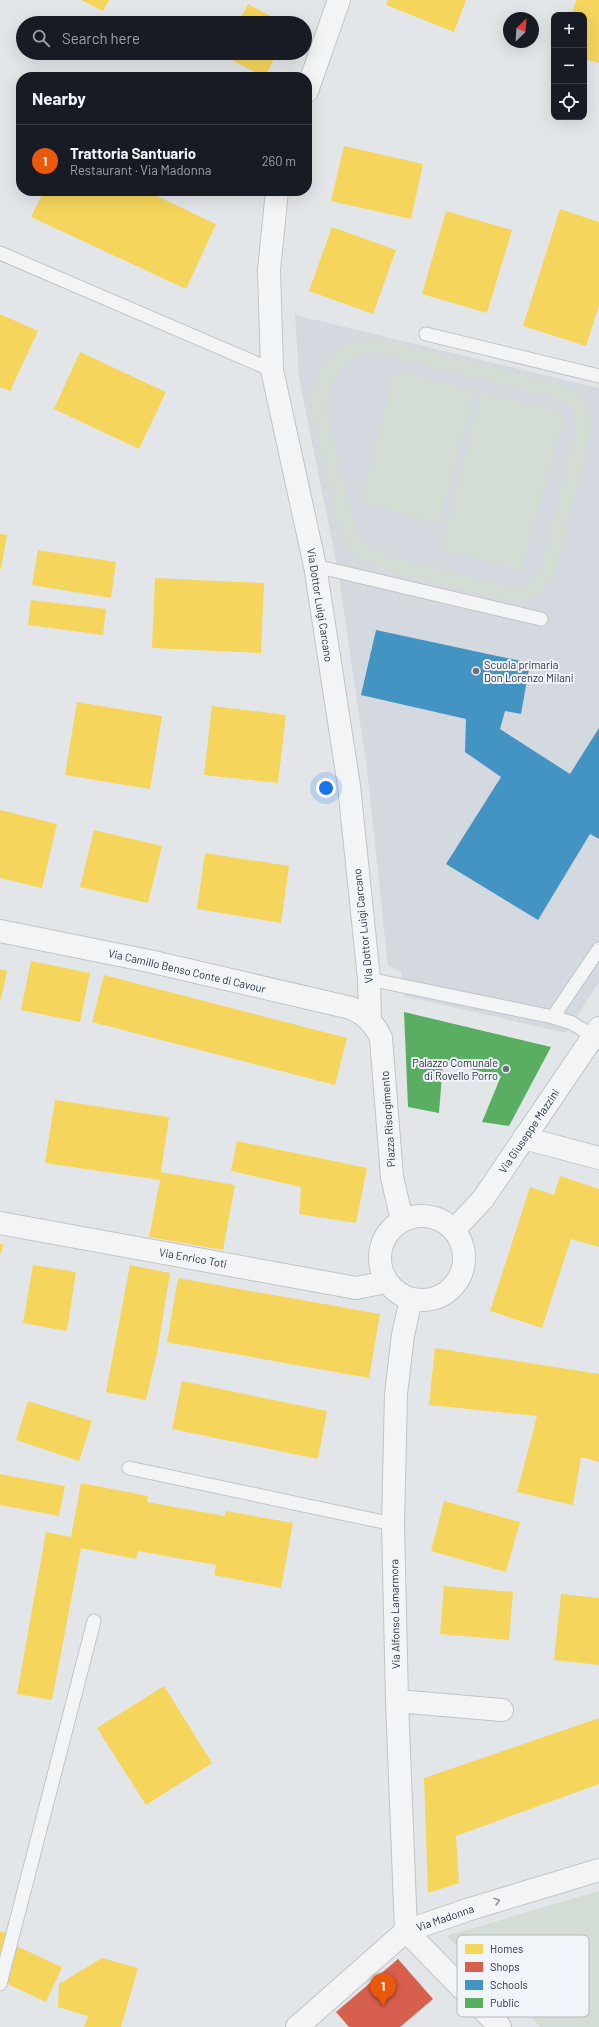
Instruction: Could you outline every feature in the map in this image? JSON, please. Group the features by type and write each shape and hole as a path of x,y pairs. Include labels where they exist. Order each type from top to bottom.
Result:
{"street":[{"path":"312,77 339,0"},
{"name":"Via Dottor Luigi Carcano","path":"277,196 270,270 272,370 315,566 349,786 369,978 370,1021"},
{"name":"Via Camillo Benso Conte di Cavour","path":"0,931 149,961 351,1008 362,1013 370,1021"},
{"name":"Piazza Risorgimento","path":"370,1021 381,1038 392,1177 402,1220"},
{"name":"Via Giuseppe Mazzini","path":"454,1230 482,1199 596,1032"},
{"path":"524,1138 599,1158"},
{"path":"416,1216 430,1216 443,1221 454,1230 461,1242 464,1255 463,1268 458,1281 449,1290 438,1298 424,1300 411,1299 401,1296 386,1282 380,1269 379,1254 383,1241 391,1229 402,1220 416,1216"},
{"name":"Via Enrico Toti","path":"0,1223 356,1288 386,1282"},
{"name":"Via Alfonso Lamarmora","path":"406,1931 397,1701 393,1524 396,1394 403,1335 411,1299"},
{"path":"397,1701 502,1710"},
{"name":"Via Madonna","path":"297,2027 406,1931 470,1909 599,1870"},
{"path":"406,1931 457,1983"},
{"path":"490,2017 500,2027"}],"lane":[{"path":"0,253 272,370"},
{"path":"426,334 599,376"},
{"path":"315,566 541,619"},
{"path":"553,1017 599,949"},
{"path":"369,978 553,1017 596,1032"},
{"path":"129,1468 393,1524"},
{"path":"0,1984 94,1621"}],"shaded area":[{"name":"Scuola primaria Don Lorenzo Milani","path":"295,315 599,388 599,982 566,1033 404,996 401,972 388,966 367,770 338,571 299,378"},
{"path":"375,338 569,387 583,400 590,415 591,428 555,571 538,596 515,602 387,572 360,559 342,536 312,412 313,392 320,371 343,345","holes":["374,352 562,400 574,411 577,426 542,565 529,584 515,588 392,558 369,548 355,529 326,411 327,399 333,379 344,364 352,358 362,354"]},
{"path":"395,371 474,391 439,523 361,502"},
{"path":"482,392 564,413 522,571 441,549"},
{"path":"599,1891 599,2027 541,2027 531,2017 589,2017 589,1935 457,1935 457,1947 446,1936"}],"building: Homes":[{"path":"81,0 109,0 103,11"},
{"path":"388,0 466,0 454,32 386,5"},
{"path":"576,0 599,0 599,63 587,60 587,12 572,12"},
{"path":"248,4 271,16 242,16"},
{"path":"232,60 274,60 268,72 255,72"},
{"path":"344,146 423,164 411,219 331,201"},
{"path":"42,196 157,196 216,224 186,289 31,217"},
{"path":"560,209 599,222 599,305 586,346 523,326"},
{"path":"446,211 512,230 487,313 422,294"},
{"path":"332,227 396,250 373,314 309,291"},
{"path":"0,314 38,331 10,391 0,387"},
{"path":"80,352 166,392 139,449 54,409"},
{"path":"0,534 7,535 1,569 0,569"},
{"path":"38,550 116,562 111,598 32,585"},
{"path":"155,578 264,583 261,653 152,648"},
{"path":"31,600 106,609 103,635 28,625"},
{"path":"77,702 162,716 150,789 65,775"},
{"path":"212,706 286,715 278,783 204,775"},
{"path":"0,810 57,824 42,888 0,878"},
{"path":"94,830 162,846 148,903 80,887"},
{"path":"205,853 289,866 281,923 197,909"},
{"path":"31,961 90,973 80,1022 21,1010"},
{"path":"0,969 7,971 1,999 0,999"},
{"path":"104,975 347,1038 335,1085 92,1022"},
{"path":"55,1100 169,1117 161,1172 235,1185 223,1250 149,1237 160,1180 45,1163"},
{"path":"237,1141 367,1168 356,1223 299,1214 301,1187 231,1171"},
{"path":"560,1176 599,1189 599,1247 571,1239 542,1328 490,1311 530,1187 554,1195"},
{"path":"0,1244 3,1244 1,1254 0,1254"},
{"path":"33,1265 76,1272 67,1331 23,1323"},
{"path":"130,1265 170,1273 157,1353 146,1400 106,1392"},
{"path":"178,1278 380,1314 369,1378 167,1342"},
{"path":"435,1348 599,1374 599,1462 581,1457 573,1505 517,1492 537,1416 429,1405"},
{"path":"182,1381 327,1411 318,1459 172,1429"},
{"path":"28,1401 92,1421 79,1461 16,1440"},
{"path":"0,1474 65,1486 59,1516 0,1505"},
{"path":"81,1483 148,1496 147,1502 225,1516 226,1511 293,1523 281,1588 214,1575 216,1565 138,1551 136,1559 81,1548 52,1700 17,1694 46,1532 71,1537"},
{"path":"444,1501 520,1522 506,1572 431,1551"},
{"path":"444,1586 513,1592 509,1640 440,1634"},
{"path":"561,1594 599,1598 599,1665 554,1660"},
{"path":"164,1686 212,1763 146,1805 97,1728"},
{"path":"599,1718 599,1784 456,1836 459,1883 428,1893 424,1778"},
{"path":"0,1931 8,1934 0,1962"},
{"path":"16,1946 62,1967 46,2002 1,1981"},
{"path":"102,1958 138,1968 121,2027 84,2027 88,2016 58,2007 59,1984"}],"building: Shops":[{"path":"398,1959 433,1999 400,2027 349,2027 336,2012"}],"building: Schools":[{"path":"376,630 530,663 521,714 505,711 500,729 570,774 599,728 599,839 590,834 538,920 446,864 501,777 465,752 466,719 361,695"}],"building: Public":[{"name":"Palazzo Comunale di Rovello Porro","path":"404,1012 551,1047 509,1126 482,1122 501,1076 443,1063 439,1113 408,1107"}],"place":[{"name":"Scuola primaria Don Lorenzo Milani","path":"476,671"},
{"name":"Palazzo Comunale di Rovello Porro","path":"506,1069"},
{"name":"Trattoria Santuario","path":"383,2006"}]}
